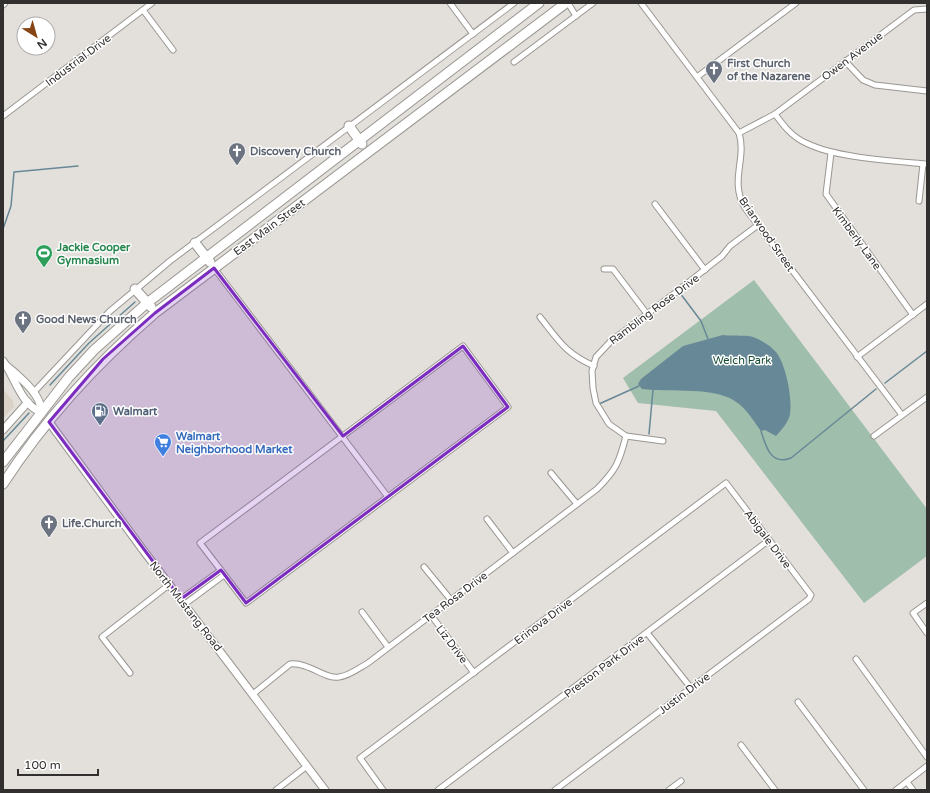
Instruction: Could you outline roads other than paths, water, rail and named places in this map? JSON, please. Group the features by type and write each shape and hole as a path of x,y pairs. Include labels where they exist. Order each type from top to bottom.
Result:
{"highway":[{"name":"East Main Street","path":"3,462 69,377 94,350 147,303 538,3"},
{"name":"East Main Street","path":"3,484 49,422 80,384 103,359 155,313 567,3"},
{"path":"349,126 368,152"},
{"path":"195,243 214,268"},
{"path":"135,289 155,313"},
{"path":"41,412 49,422"}],"street":[{"name":"Industrial Drive","path":"3,116 152,3"},
{"path":"450,3 473,34"},
{"path":"33,393 109,312 135,289 349,126 514,3"},
{"path":"567,3 576,16"},
{"path":"514,62 593,3"},
{"path":"641,3 739,133"},
{"path":"697,77 796,3"},
{"name":"Owen Avenue","path":"739,133 775,114 845,60 914,10 927,8"},
{"path":"143,10 173,50"},
{"path":"845,60 863,80 875,86 927,91"},
{"path":"775,114 786,129 805,143 832,153 925,164 919,201"},
{"name":"Briarwood Street","path":"739,133 740,148 738,192 745,208 902,415"},
{"name":"Kimberly Lane","path":"832,153 826,194 913,315"},
{"path":"655,204 705,270"},
{"name":"Rambling Rose Drive","path":"663,441 626,436 609,424 596,403 593,388 596,357 602,349 705,270 722,256 730,246 758,225"},
{"path":"214,268 388,496"},
{"path":"604,269 613,269 647,314"},
{"path":"857,357 927,304"},
{"path":"540,317 566,351 577,359 594,366"},
{"path":"463,346 508,407 388,496 246,603 200,543 463,346"},
{"path":"5,363 24,381 33,393 41,404 41,412 34,409 16,386 5,363"},
{"path":"874,436 927,397"},
{"path":"3,430 28,402"},
{"name":"North Mustang Road","path":"49,422 325,790"},
{"name":"Tea Rosa Drive","path":"253,694 290,664 311,667 330,676 339,678 355,671 597,489 613,473 622,454 626,436"},
{"path":"551,473 577,504"},
{"name":"Abigale Drive","path":"726,483 811,595"},
{"name":"Erinova Drive","path":"384,790 360,758 726,483"},
{"path":"487,519 513,553"},
{"name":"Preston Park Drive","path":"438,790 648,634 769,540"},
{"path":"424,567 451,600"},
{"path":"183,602 223,572"},
{"path":"130,673 102,637 170,584"},
{"name":"Justin Drive","path":"555,790 809,599 811,595"},
{"path":"927,603 912,613 927,633"},
{"path":"362,612 388,647"},
{"name":"Liz Drive","path":"431,615 474,673"},
{"path":"648,634 691,688"},
{"path":"856,659 927,757"},
{"path":"798,702 864,790"},
{"path":"741,745 775,790"},
{"path":"276,790 307,766"},
{"path":"896,790 927,766"},
{"path":"669,790 681,781"},
{"path":"907,782 913,790"}],"water":[{"path":"723,335 753,337 762,341 771,348 780,358 786,374 790,394 790,411 789,418 776,436 765,430 761,431 745,410 730,398 706,392 642,389 638,384 641,379 683,346"}],"waterway":[{"path":"3,229 11,206 14,172 78,166"},
{"path":"680,293 701,321 708,339"},
{"path":"50,385 89,343 135,302"},
{"path":"885,383 927,351"},
{"path":"599,404 639,386"},
{"path":"761,431 770,454 784,460 791,458 876,389"},
{"path":"649,434 653,390"},
{"path":"3,441 29,413"}],"place":[{"name":"First Church of the Nazarene","path":"714,84"},
{"name":"Discovery Church","path":"237,166"},
{"name":"Jackie Cooper Gymnasium","path":"44,268"},
{"name":"Good News Church","path":"23,334"},
{"name":"Walmart","path":"100,426"},
{"name":"Walmart Neighborhood Market","path":"163,457"},
{"name":"Life.Church","path":"49,538"}],"park label":[{"name":"Welch Park","path":"742,360"}]}
